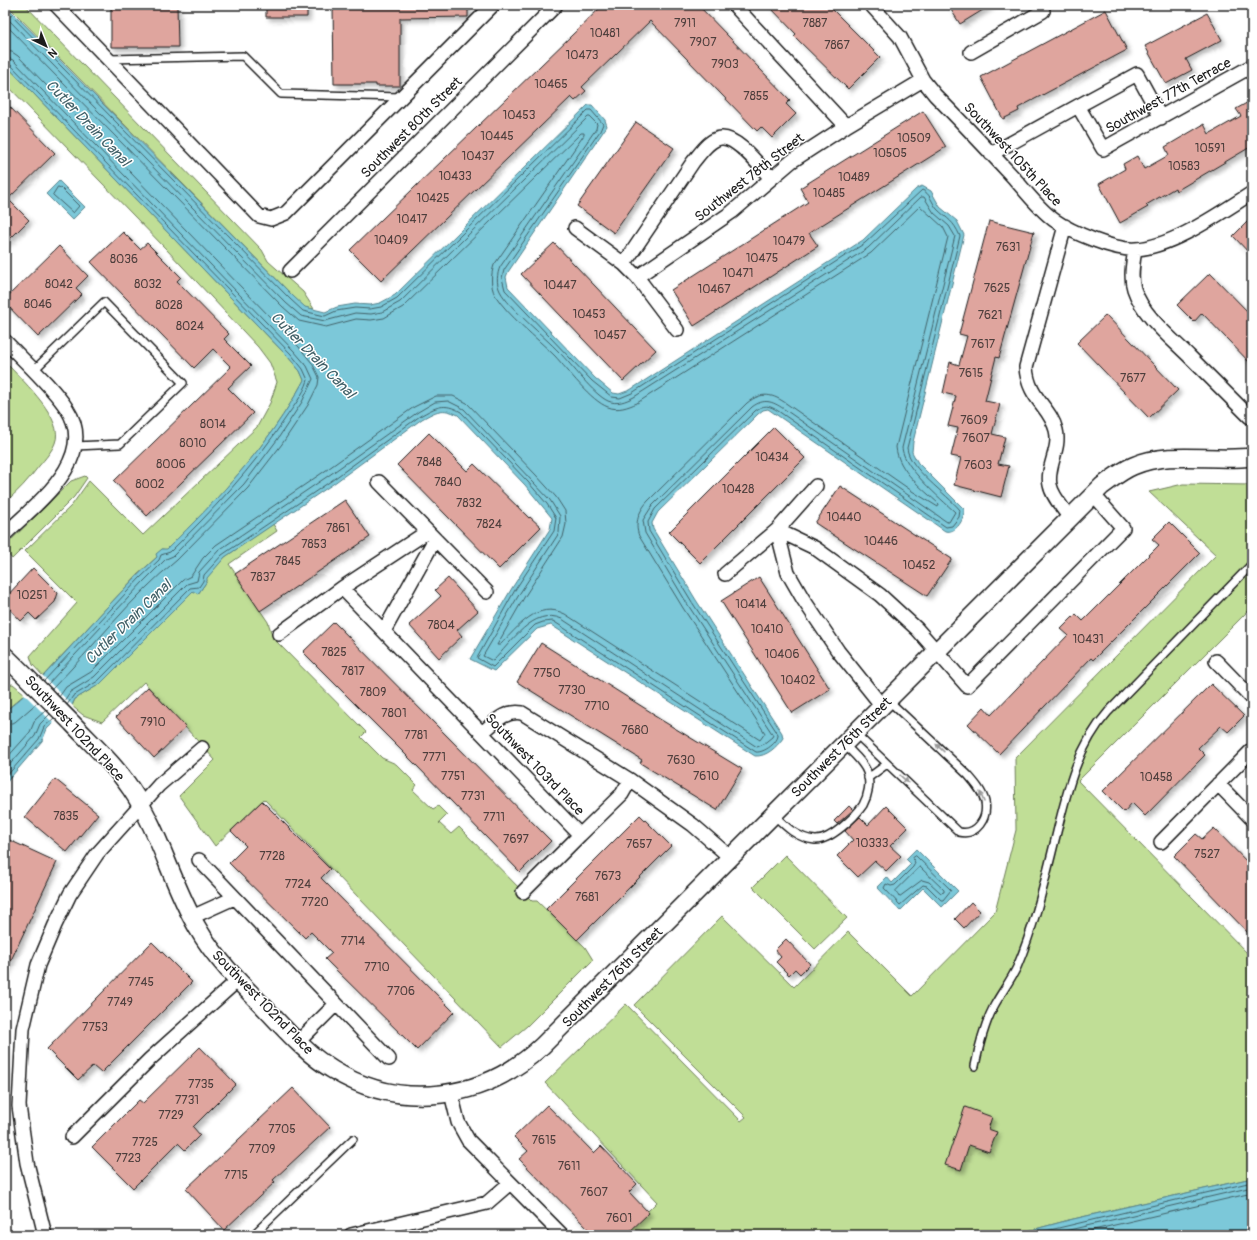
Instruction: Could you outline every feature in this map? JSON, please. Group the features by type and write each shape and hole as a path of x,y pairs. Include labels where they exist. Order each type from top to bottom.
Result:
{"street":[{"path":"56,5 263,219 271,219 286,213 493,5"},
{"name":"Southwest 80th Street","path":"290,271 556,5"},
{"path":"734,5 846,126"},
{"name":"Southwest 105th Place","path":"871,5 900,37 923,80 1050,217 1095,240 1135,250"},
{"path":"971,52 1043,12 1039,5"},
{"name":"Southwest 77th Terrace","path":"1078,106 1103,149 1252,66"},
{"path":"991,154 1137,74 1161,118"},
{"name":"Southwest 78th Street","path":"637,277 732,212 770,178 792,161 846,126 923,80"},
{"path":"624,264 703,149 714,140 720,138 730,139 737,144 770,178"},
{"path":"1250,417 1169,336 1144,307 1134,287 1132,274 1135,250 1158,244 1179,236 1209,220 1252,193"},
{"path":"1065,226 1026,367 1029,388 1050,417 1056,431 1056,446 1049,474 1050,485 1069,517"},
{"path":"575,228 624,264 637,277 677,330"},
{"path":"5,341 67,409 76,430 75,446 69,465 63,475 5,534"},
{"name":"Southwest 76th Street","path":"452,1094 494,1080 512,1070 535,1053 1093,494 1121,472 1144,462 1163,458 1226,459 1252,457"},
{"path":"379,482 487,592"},
{"path":"725,574 777,530 816,486"},
{"path":"777,530 815,548 880,595 917,629 967,686 1123,528 1093,494"},
{"path":"777,530 788,573 803,599 838,652 885,703"},
{"path":"279,634 342,588 431,535"},
{"path":"384,631 431,535"},
{"name":"Southwest 103rd Place","path":"342,588 580,835 622,794 630,780"},
{"name":"Southwest 102nd Place","path":"5,656 115,767 140,804 156,833 174,881 203,937 238,980 298,1042 334,1070 365,1086 402,1094 452,1094"},
{"path":"1216,661 1252,698"},
{"path":"482,732 502,716 513,711 522,712 630,780 693,825 731,858"},
{"path":"45,1235 27,1163 19,1106 21,1049 32,986 38,966 70,894 96,854 125,824 140,804 161,783 202,748"},
{"path":"1161,842 1252,750"},
{"path":"1218,784 1252,819"},
{"path":"523,892 580,835"},
{"path":"199,860 389,1059"},
{"path":"192,917 234,898"},
{"path":"72,1137 150,1059 238,980"},
{"path":"298,1042 336,1004"},
{"path":"452,1094 457,1117 463,1132 474,1147 562,1235"},
{"path":"351,1235 487,1203 510,1183"}],"lane":[{"path":"109,59 243,56 281,94 403,97"},
{"path":"33,371 104,302 183,383 120,444 75,446"},
{"path":"975,1066 981,1038 993,1007 1017,967 1038,906 1066,796 1084,747 1096,726 1108,712 1252,564"},
{"path":"849,739 887,764 959,832 968,833 978,827 985,808 984,801 978,787 968,775 885,703"},
{"path":"774,815 798,836 817,840 826,838 834,833 862,805 868,790 867,772 849,739"},
{"path":"868,778 887,764"},
{"path":"253,1235 353,1139"}],"green space":[{"path":"7,5 25,5 262,250 268,261 303,292 314,309 305,308"},
{"path":"5,64 288,357 300,371 304,380 275,427 242,470 167,550 162,549 157,557 137,575 43,676 33,665 30,656 77,603 25,551 72,505 89,481 143,535 257,427 270,403 277,382 270,363 258,347 166,249 5,83"},
{"path":"5,364 10,367 42,402 49,413 57,434 55,443 48,455 23,485 5,502"},
{"path":"85,476 87,478 74,497 12,559 5,546 71,481"},
{"path":"1183,484 1252,485 1252,607 1078,781 1252,958 1252,1178 1069,1220 1013,1235 624,1235 657,1202 545,1083 626,1004 741,1121 746,1117 634,1005 722,916 794,987 848,932 912,996 995,912 1016,830 1015,758 1216,555 1149,492"},
{"path":"273,524 277,531 229,564 268,622 273,638 366,732 361,737 382,758 396,764 417,785 413,790 433,809 438,806 447,815 439,823 451,834 459,827 532,901 537,901 585,947 593,960 527,1026 502,1047 264,799 215,846 179,796 215,760 144,682 102,722 83,715 72,706 75,699 100,684 194,590 198,594 207,581 206,578 225,557"},
{"path":"13,684 25,694 5,711 5,685"},
{"path":"785,855 847,918 815,949 753,887"}],"water":[{"name":"Cutler Drain Canal","path":"5,5 293,296 305,307 325,312 337,307 355,304 370,305 380,303 395,295 588,105 592,105 605,120 607,126 506,277 508,287 595,378 613,393 619,394 630,390 863,240 916,189 922,186 931,191 940,207 957,221 964,235 913,442 912,452 918,463 964,509 963,517 959,525 953,530 945,531 768,409 763,410 758,414 658,512 652,523 653,529 696,600 782,733 783,738 778,745 763,755 755,756 551,625 537,629 494,671 470,659 512,588 550,529 552,518 525,485 458,415 448,411 440,411 422,419 333,484 225,557 207,578 207,581 198,594 193,591 100,684 75,699 72,705 47,729 42,741 5,784 5,711 42,678 120,593 157,557 156,554 162,549 167,549 224,490 259,449 275,427 304,380 300,371 288,357 5,64"},
{"path":"59,181 85,207 72,220 46,194"},
{"path":"916,849 958,891 942,907 923,888 900,911 877,887 887,877 892,883 911,864 906,859"},
{"path":"1252,1178 1252,1235 1013,1235 1069,1220"}],"pier":[{"path":"42,675 74,707 55,725 23,693"}],"building":[{"path":"111,5 177,5 178,47 111,47"},
{"path":"266,5 307,5 307,17 266,17"},
{"path":"333,5 468,5 468,17 400,18 400,86 376,86 376,84 334,84"},
{"path":"603,5 698,5 790,100 786,104 796,114 772,138 761,127 757,131 650,21 582,87 586,91 575,101 571,97 381,281 350,250"},
{"path":"768,5 828,5 880,57 848,89 794,36 796,34"},
{"path":"948,5 991,5 960,24"},
{"path":"1106,10 1127,50 1018,108 1019,111 1003,119 981,77"},
{"path":"1207,13 1222,40 1186,59 1192,70 1166,84 1145,46"},
{"path":"1252,100 1252,146 1176,191 1175,188 1146,205 1148,207 1120,223 1099,184 1125,169 1123,164 1137,156 1144,169 1169,155 1165,147 1204,124 1209,134 1241,116 1236,109"},
{"path":"5,102 55,153 8,199 29,220 5,244"},
{"path":"923,111 946,147 809,233 818,246 694,326 671,290 808,202 800,188"},
{"path":"636,122 674,148 614,233 577,206"},
{"path":"1252,217 1252,256 1233,236"},
{"path":"989,221 1034,232 999,358 996,357 985,401 1000,404 992,434 1005,437 998,464 1009,466 1001,497 954,485 961,458 951,456 958,428 948,426 956,396 943,393 950,362 959,365 967,336 959,334"},
{"path":"123,232 140,249 147,243 181,277 177,281 229,334 224,339 251,366 228,388 253,413 147,516 114,481 231,367 213,349 194,368 91,262"},
{"path":"554,243 656,350 623,381 521,274"},
{"path":"59,246 88,276 76,288 82,294 38,337 5,303 5,299"},
{"path":"1210,273 1252,316 1252,365 1202,313 1194,322 1177,305"},
{"path":"1106,315 1178,390 1149,418 1077,343"},
{"path":"774,427 805,458 700,563 669,532"},
{"path":"429,433 467,471 474,464 529,518 530,517 541,527 499,569 397,465"},
{"path":"840,486 952,559 927,596 815,523"},
{"path":"345,500 370,537 260,611 235,574"},
{"path":"1169,522 1200,553 1093,660 1091,658 999,754 968,724 984,707 991,715 1068,635 1061,629 1076,614 1083,621 1159,545 1152,539"},
{"path":"33,568 58,593 55,602 36,620 29,613 21,621 5,604 5,598"},
{"path":"759,577 830,689 792,713 721,601"},
{"path":"448,578 478,611 457,630 462,636 439,658 409,625 441,596 435,590"},
{"path":"334,622 551,841 520,872 303,652"},
{"path":"541,643 654,714 653,715 742,769 717,810 640,763 642,760 517,682"},
{"path":"1211,684 1244,716 1228,732 1221,726 1198,748 1205,755 1145,816 1132,803 1124,812 1103,791"},
{"path":"148,687 186,727 154,758 116,717"},
{"path":"55,779 98,814 67,852 25,817"},
{"path":"262,801 330,869 321,878 454,1012 417,1050 325,959 332,953 311,932 305,938 229,863 246,846 231,831"},
{"path":"849,806 853,810 837,824 834,821"},
{"path":"886,806 908,828 890,846 901,856 886,871 875,861 858,877 837,856 853,840 845,831 860,817 868,825"},
{"path":"640,815 671,846 577,940 546,909"},
{"path":"1214,828 1252,867 1252,937 1174,856 1196,834 1202,839"},
{"path":"5,838 57,862 5,973"},
{"path":"971,902 980,911 964,928 955,919"},
{"path":"786,939 810,964 800,974 795,969 789,975 776,962 781,957 775,950"},
{"path":"152,942 192,982 101,1073 93,1066 78,1080 47,1049"},
{"path":"200,1047 236,1084 193,1127 200,1135 185,1150 178,1143 133,1188 92,1147 139,1100 143,1103"},
{"path":"293,1088 330,1127 273,1180 275,1182 224,1230 186,1189"},
{"path":"547,1105 594,1153 601,1146 637,1184 629,1192 649,1213 626,1235 594,1235 519,1159 528,1151 514,1137"},
{"path":"965,1107 992,1117 988,1129 997,1132 989,1152 969,1145 961,1170 945,1165"}]}
